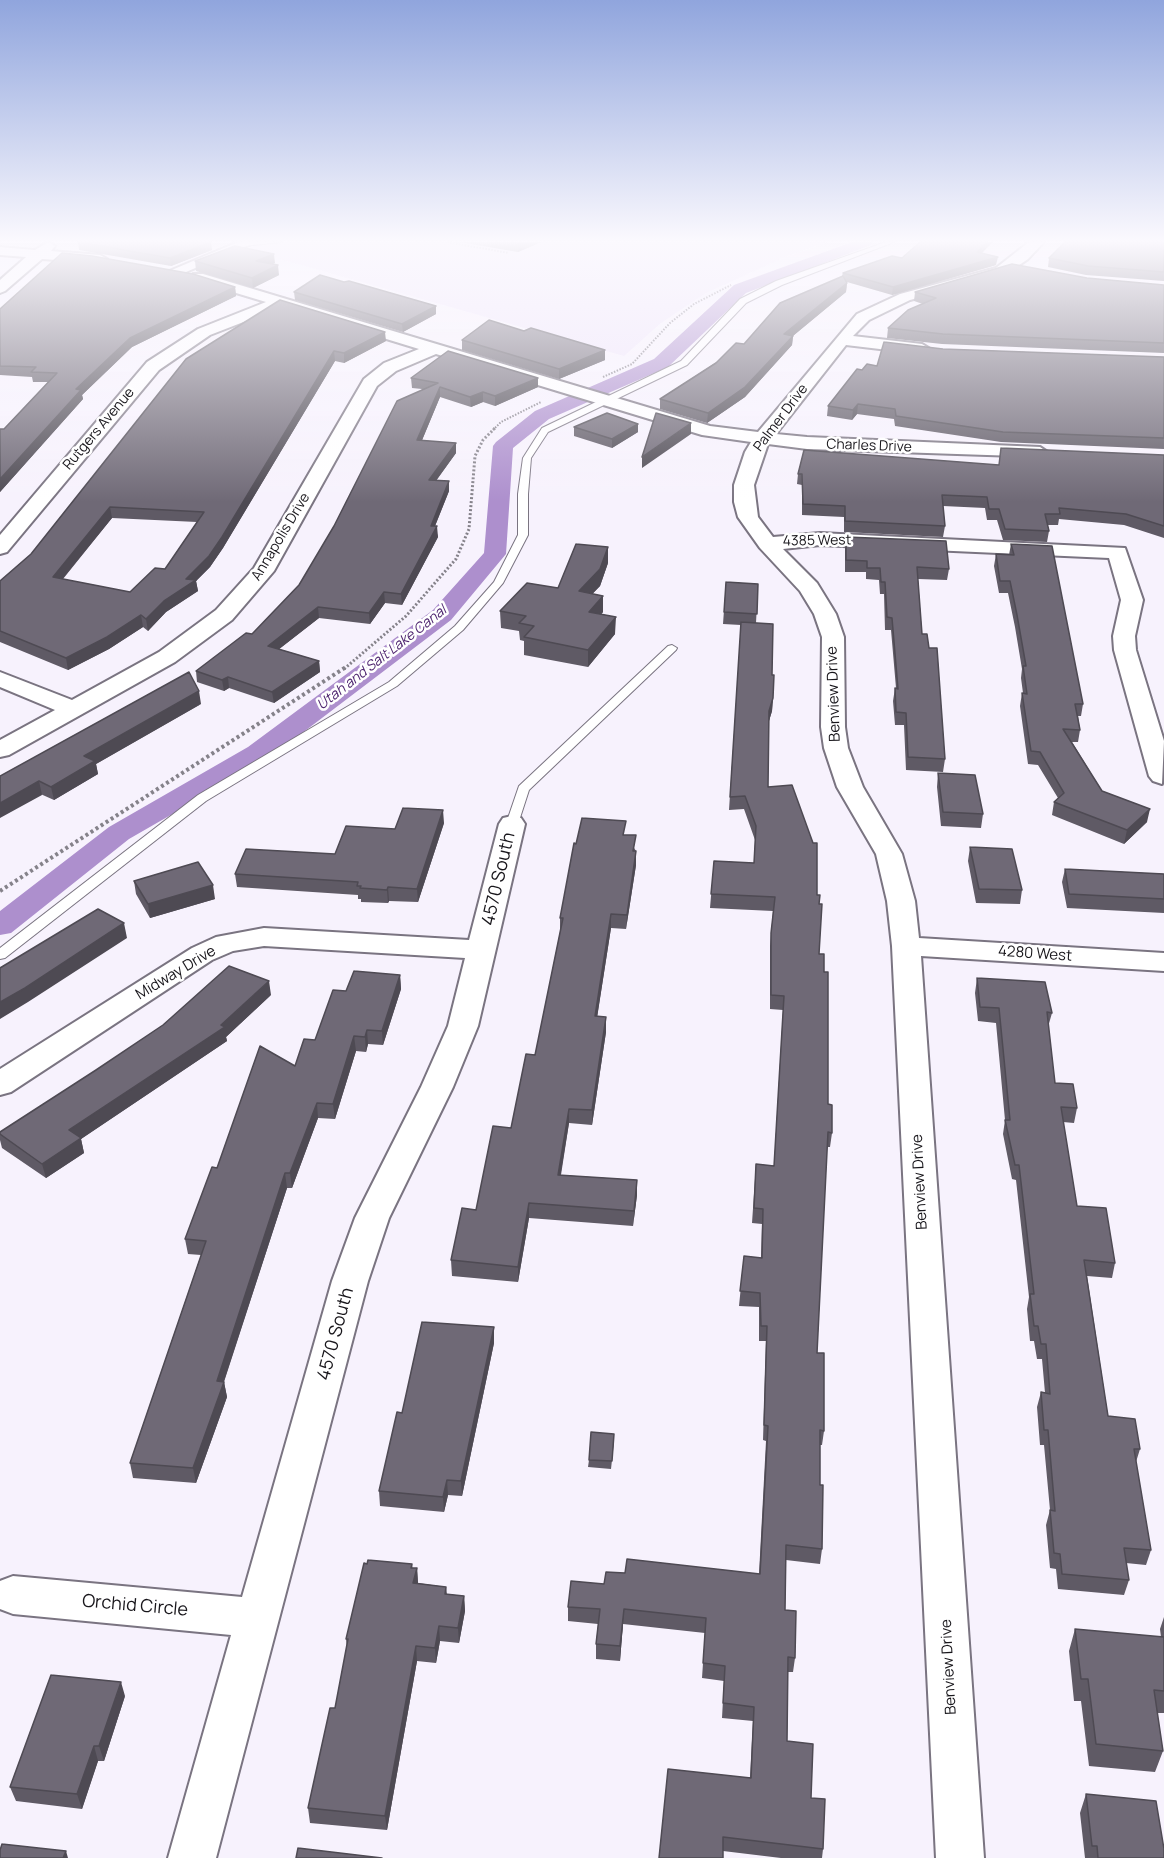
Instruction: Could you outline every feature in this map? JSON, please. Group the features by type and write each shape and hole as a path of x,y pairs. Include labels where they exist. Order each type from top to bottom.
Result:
{"street":[{"name":"Rutgers Avenue","path":"0,548 153,366 212,329"},
{"name":"Charles Drive","path":"368,329 700,429 762,439 807,443 1059,453"},
{"name":"Palmer Drive","path":"767,544 748,517 744,502 748,466 762,439 852,329"},
{"path":"842,340 942,351"},
{"name":"Annapolis Drive","path":"0,750 181,648 240,600 263,571 370,383 390,366 434,349"},
{"name":"4385 West","path":"767,544 820,539 1119,552 1132,600 1124,636 1125,650 1162,776 1164,776"},
{"name":"Benview Drive","path":"767,544 814,595 830,627 834,650 833,727 836,748 850,787 889,854 896,876 906,946 960,1858"},
{"path":"0,679 71,708"},
{"name":"4570 South","path":"192,1858 362,1245 398,1161 437,1087 470,1005 512,824"},
{"name":"Midway Drive","path":"0,1084 202,954 232,942 276,937 483,950"},
{"name":"4280 West","path":"906,946 1164,962"},
{"name":"Orchid Circle","path":"13,1595 258,1618"}],"lane":[{"path":"0,955 202,798 393,684 459,628 498,583 523,535 523,494 527,458 545,430 603,400 684,363 717,329"},
{"path":"512,824 523,789 672,648"}],"path":[{"path":"596,380 632,364 665,329"},
{"path":"0,891 353,663 406,616 456,559 469,529 475,456 483,440 501,422 542,402"}],"shaded area":[{"path":"527,329 655,329 624,356"}],"building":[{"path":"0,329 149,329 130,338 76,389 81,390 0,479 0,429 4,429 57,373 31,372 36,367 0,366"},
{"path":"234,329 374,329 385,332 344,353 334,351 222,537 209,556 186,579 196,580 164,601 146,619 141,615 107,637 66,658 0,631 0,581 31,554 186,359","holes":["110,507 204,512 165,569 155,568 130,592 53,577"]},
{"path":"477,329 517,329 524,331 533,329 605,350 559,369 462,340"},
{"path":"757,329 791,329 784,334 793,336 745,387 708,413 660,399 716,363 736,343 744,344"},
{"path":"894,329 1164,329 1164,343 943,334"},
{"path":"884,342 943,349 1164,357 1164,438 1003,432 896,416 895,409 858,404 853,410 828,406 857,369 862,370 867,364 877,366"},
{"path":"448,351 538,378 495,396 483,392 470,397 440,387 417,440 456,443 429,480 449,481 431,526 437,526 401,594 384,592 369,613 318,607 268,646 319,661 272,692 228,677 222,680 196,671 246,633 252,634 299,585 334,526 397,401 438,383 411,378"},
{"path":"607,413 638,424 612,439 574,427"},
{"path":"656,413 691,423 642,457"},
{"path":"1001,448 1164,455 1164,526 1126,514 1059,508 1060,514 1045,514 1049,531 1005,529 999,509 989,509 987,497 942,495 945,526 845,521 845,506 803,504 802,474 798,474 804,450 999,465"},
{"path":"846,537 946,541 949,569 917,567 922,634 927,634 929,648 937,648 945,759 908,757 906,713 896,712 895,688 898,689 892,618 887,617 885,582 881,582 880,568 867,568 867,561 846,560"},
{"path":"576,544 608,547 600,569 579,591 603,596 589,612 616,617 588,650 524,637 534,626 519,623 526,616 500,611 527,583 558,588"},
{"path":"1011,544 1052,546 1083,704 1075,704 1080,730 1063,729 1102,791 1150,809 1127,830 1054,802 1064,793 1040,752 1031,751 1022,693 1027,694 1023,666 1026,666 1017,615 1010,581 1000,581 996,554 1014,555"},
{"path":"726,582 758,584 757,614 724,612"},
{"path":"741,622 773,624 772,675 774,675 773,698 769,711 768,787 792,785 813,843 817,843 817,895 820,895 819,904 822,904 819,954 824,954 824,972 828,972 828,1104 832,1105 832,1133 828,1132 817,1353 824,1353 824,1431 820,1430 820,1485 823,1485 822,1549 786,1545 785,1610 796,1611 795,1658 788,1657 787,1741 813,1744 811,1798 825,1799 823,1849 723,1837 723,1858 659,1858 668,1769 751,1778 754,1707 723,1703 725,1666 703,1663 706,1618 624,1609 620,1646 596,1644 600,1609 568,1607 571,1581 604,1584 606,1572 625,1573 627,1559 760,1574 768,1426 764,1425 767,1326 761,1326 760,1293 740,1291 744,1256 762,1258 763,1209 754,1208 756,1164 774,1166 784,996 771,995 771,933 775,897 711,894 714,861 754,863 756,826 745,796 730,797"},
{"path":"189,672 199,691 84,756 95,761 51,787 39,781 0,803 0,776"},
{"path":"938,773 975,775 983,814 943,812"},
{"path":"403,808 443,810 417,889 360,888 361,886 357,886 358,882 235,874 246,849 335,854 346,826 395,829"},
{"path":"582,818 626,821 623,835 636,835 633,851 636,851 627,915 611,914 595,1016 606,1017 592,1110 569,1109 558,1175 637,1180 634,1211 529,1203 518,1267 451,1260 462,1208 476,1210 493,1126 511,1128 526,1054 535,1055 563,918 560,918 574,843 576,844"},
{"path":"970,847 1012,849 1022,890 979,889"},
{"path":"198,862 213,885 148,904 134,881"},
{"path":"1065,869 1164,874 1164,899 1069,894"},
{"path":"98,909 124,923 0,1002 0,968"},
{"path":"229,966 269,981 221,1025 225,1027 69,1130 81,1138 42,1164 0,1134 163,1025"},
{"path":"354,971 400,975 382,1031 367,1030 365,1037 354,1036 333,1104 317,1103 290,1173 285,1173 217,1381 224,1382 193,1468 130,1463 206,1241 185,1239 212,1167 217,1168 260,1046 295,1066 304,1039 315,1040 333,990 346,991"},
{"path":"977,978 1045,982 1052,1013 1047,1012 1055,1083 1073,1084 1077,1108 1061,1107 1077,1206 1106,1208 1115,1263 1084,1260 1108,1416 1135,1419 1140,1449 1134,1449 1151,1550 1124,1548 1129,1580 1062,1574 1060,1554 1054,1553 1050,1510 1055,1511 1048,1430 1044,1430 1041,1392 1050,1394 1046,1344 1041,1344 1038,1326 1034,1326 1030,1294 1034,1294 1019,1165 1015,1165 1005,1120 1010,1120 999,1008 980,1007"},
{"path":"422,1322 494,1327 461,1481 447,1480 443,1497 379,1491 397,1412 402,1413"},
{"path":"591,1432 614,1434 612,1461 589,1460"},
{"path":"368,1560 412,1564 411,1568 417,1568 413,1583 446,1587 445,1594 464,1596 458,1628 439,1626 435,1648 416,1646 385,1816 308,1808 330,1708 335,1708 348,1639 346,1639 364,1563 367,1564"},
{"path":"1075,1629 1164,1637 1164,1691 1154,1690 1163,1751 1096,1744 1088,1679 1081,1679"},
{"path":"51,1675 121,1682 99,1746 94,1746 77,1794 10,1787"},
{"path":"1086,1794 1156,1801 1164,1858 1098,1858 1097,1846 1092,1846"},
{"path":"2,1844 66,1851 63,1858 0,1858"},
{"path":"298,1848 382,1858 296,1858"}],"waterway":[{"name":"Utah and Salt Lake Canal","path":"0,926 119,833 258,753 442,615 495,554 503,446 542,415 661,363 698,329"}]}
